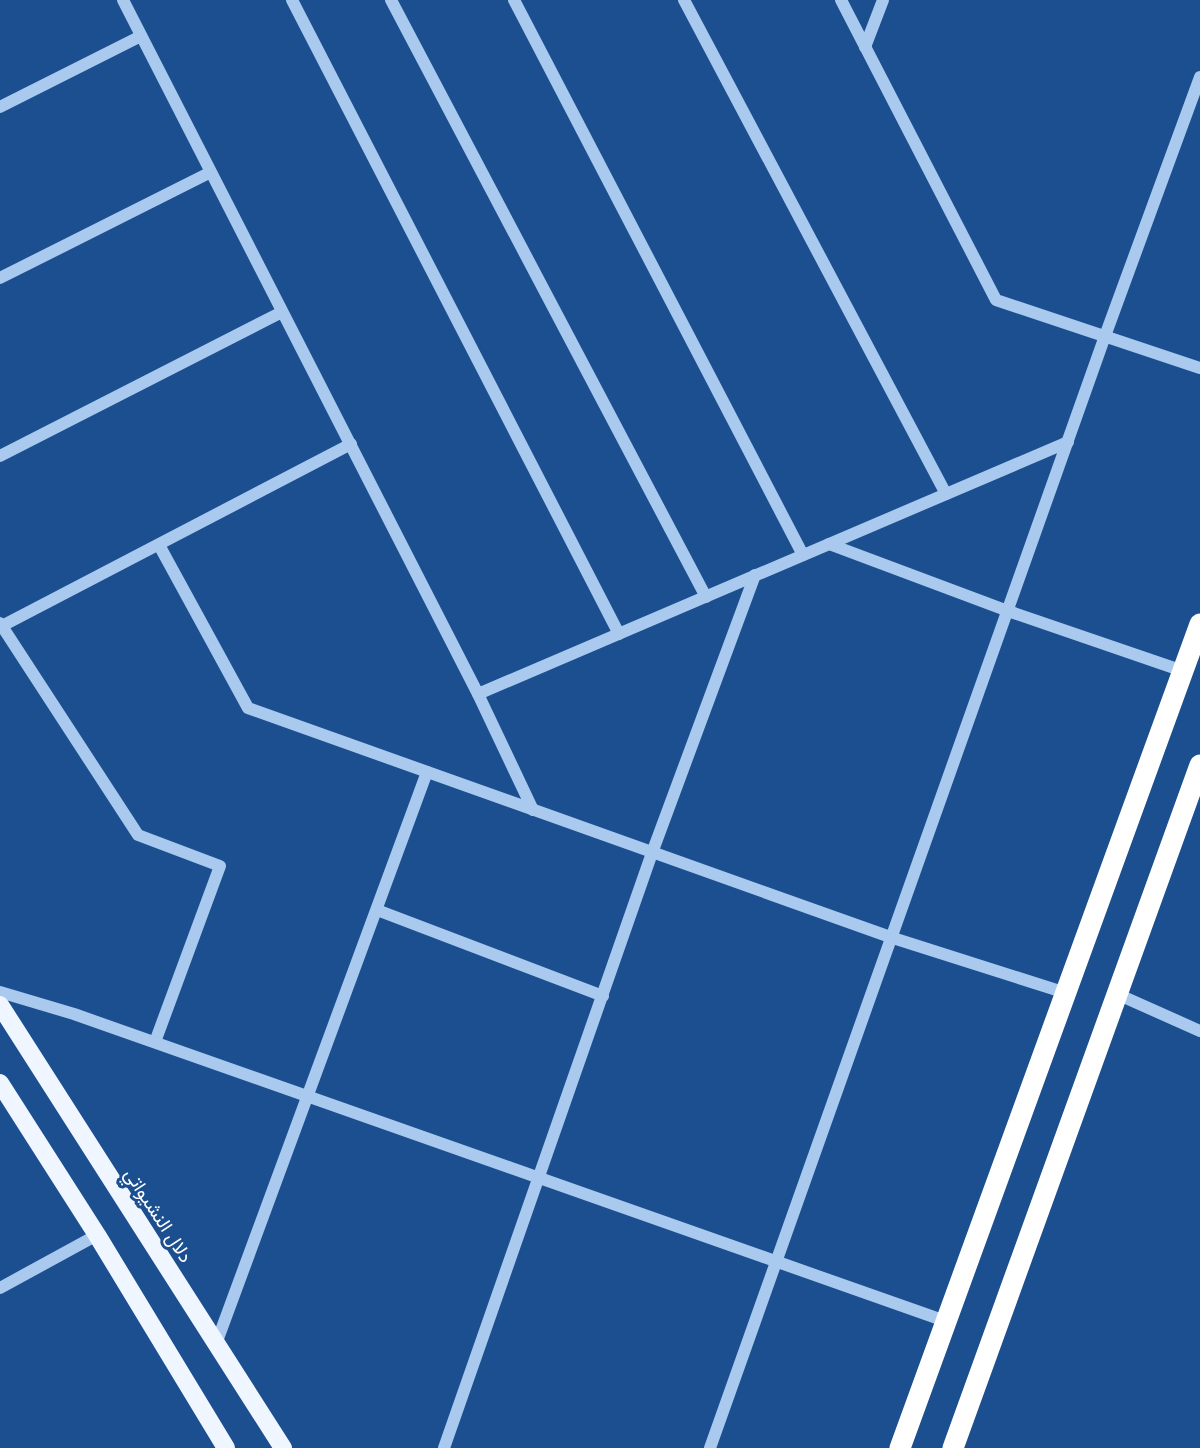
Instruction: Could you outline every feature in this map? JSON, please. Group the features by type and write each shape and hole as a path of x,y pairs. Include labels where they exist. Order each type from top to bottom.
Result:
{"highway":[{"path":"900,1448 1200,624"},
{"path":"953,1448 1200,765"}],"main road":[{"name":"دلال النشيواتي","path":"0,1005 284,1448"},
{"path":"0,1083 97,1235 226,1448"}],"street":[{"path":"123,0 209,173 478,694 533,810"},
{"path":"292,0 619,634"},
{"path":"391,0 706,597"},
{"path":"514,0 803,555"},
{"path":"684,0 946,494"},
{"path":"841,0 996,300 1200,368"},
{"path":"865,47 883,0"},
{"path":"0,107 141,36"},
{"path":"710,1448 1105,336 1200,77"},
{"path":"0,278 209,173"},
{"path":"0,456 282,312"},
{"path":"478,694 1068,442"},
{"path":"155,1042 220,866 138,835 1,625 351,444"},
{"path":"829,544 1008,611 1183,671"},
{"path":"159,545 248,708 892,938 1066,993"},
{"path":"444,1448 652,853 755,575"},
{"path":"216,1344 427,772"},
{"path":"377,910 603,996"},
{"path":"0,992 155,1042 948,1322"},
{"path":"1117,994 1200,1031"},
{"path":"0,1288 97,1235"}]}
